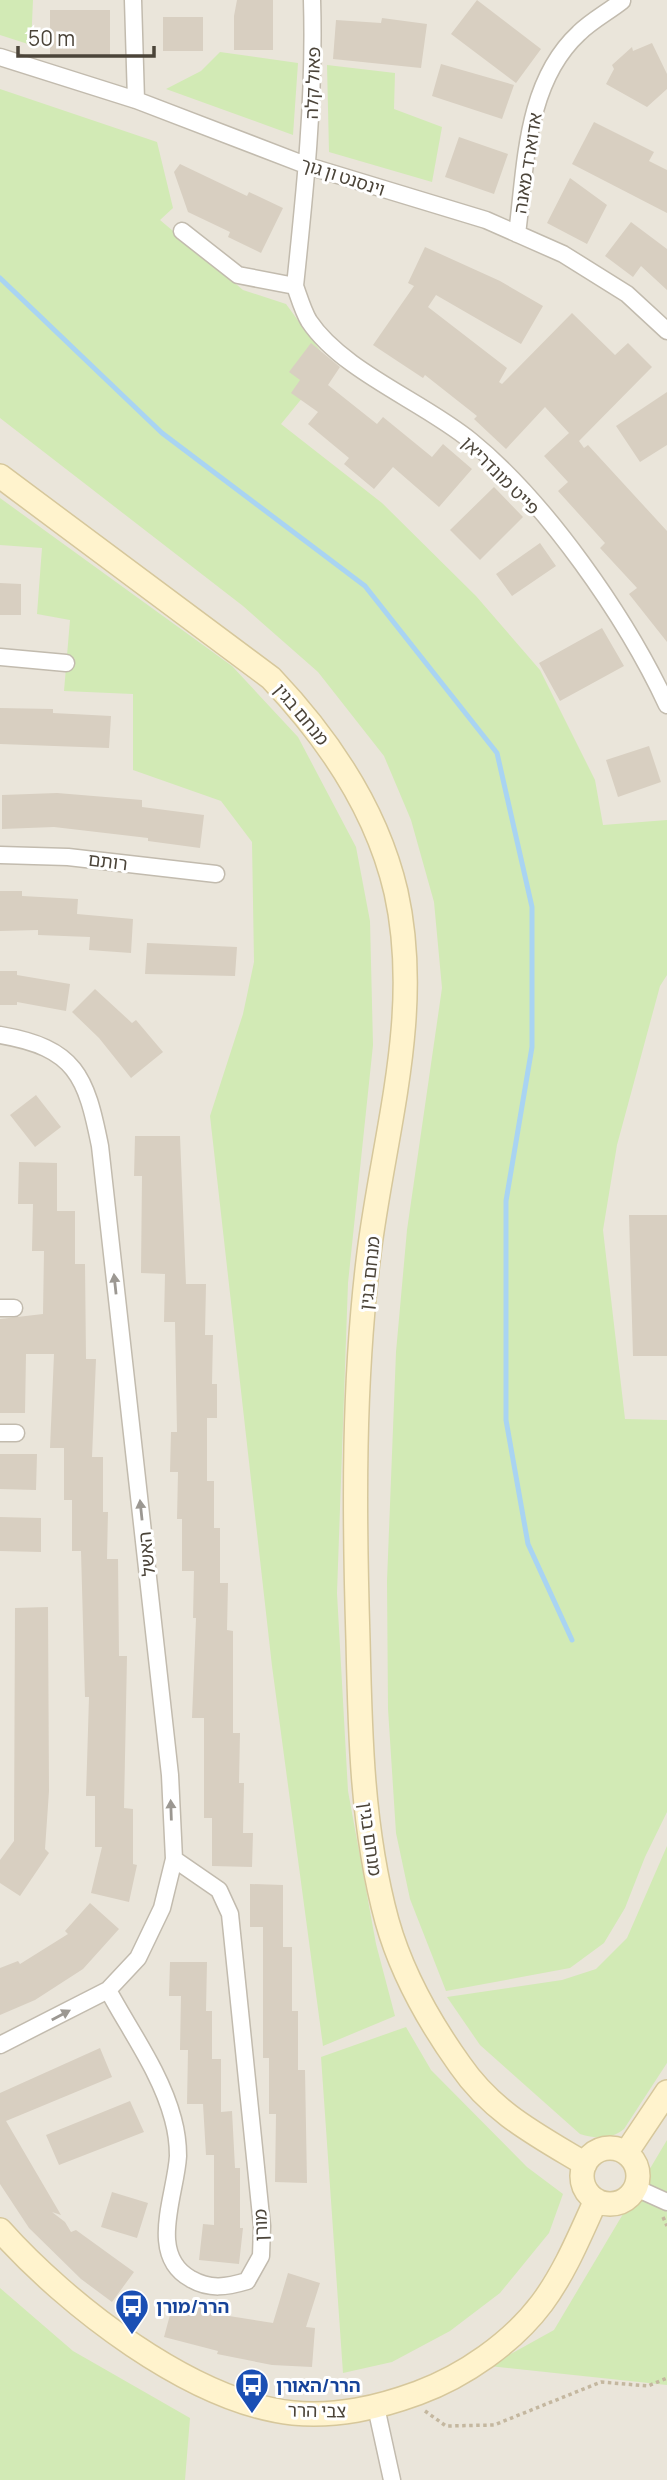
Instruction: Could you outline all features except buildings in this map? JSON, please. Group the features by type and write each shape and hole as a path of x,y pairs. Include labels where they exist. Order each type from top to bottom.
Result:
{"street":[{"path":"133,0 136,100"},
{"name":"פאול קלה","path":"308,166 314,62 312,0"},
{"name":"אדוארד מאנה","path":"517,233 534,111 547,74 578,34 622,1"},
{"name":"וינסנט ון גוך","path":"0,57 136,100 308,166 486,220 563,254 627,294 667,331"},
{"name":"פייט מונדריאן","path":"308,166 295,286 309,320 334,349 471,441 526,495 592,579 655,679 667,705"},
{"path":"181,231 237,275 295,286"},
{"name":"מנחם בגין","path":"0,476 271,678 310,719 347,773 380,845 396,891 407,996 392,1121 369,1251 356,1443 361,1749 372,1861 389,1926 414,1987 460,2066 505,2116 585,2164"},
{"path":"0,657 66,663"},
{"name":"רותם","path":"0,855 68,857 216,874"},
{"name":"האשל","path":"0,1035 31,1040 60,1054 83,1083 93,1111 100,1146 169,1762 174,1859 162,1908 138,1958 107,1990 0,2045"},
{"name":"מורן","path":"107,1990 165,2094 173,2121 178,2154 166,2237 170,2256 178,2272 198,2283 225,2288 247,2281 261,2256 262,2226 230,1914 219,1890 174,1859"},
{"path":"626,2153 667,2092"},
{"path":"608,2148 626,2153 638,2173 636,2188 623,2201 605,2203 596,2200 583,2180 585,2164 599,2151 608,2148"},
{"path":"636,2188 667,2202"},
{"name":"צבי הרר","path":"0,2230 42,2273 127,2341 183,2376 237,2398 291,2413 321,2414 376,2407 407,2397 457,2376 512,2334 541,2304 566,2265 596,2200"},
{"path":"376,2407 392,2480"}],"path":[{"path":"407,2397 446,2426 494,2425 601,2382 648,2386 667,2378"}],"shaded area":[{"path":"0,0 667,0 667,2480 0,2480"}],"green space":[{"path":"0,0 33,0 31,45 0,35"},
{"path":"220,52 298,63 293,135 166,89 201,71"},
{"path":"327,65 395,73 394,109 442,127 432,182 329,152"},
{"path":"0,89 157,142 173,208 160,220 243,290 286,304 330,364 281,424 382,503 476,596 540,670 595,780 603,825 667,820 667,975 660,986 617,1145 603,1230 625,1419 667,1420 667,1812 645,1857 625,1908 604,1943 570,1968 446,1991 410,1899 396,1833 388,1709 387,1581 396,1352 407,1230 442,988 434,902 411,820 384,756 318,672 243,606 0,418"},
{"path":"0,498 232,666 298,737 356,847 370,921 373,1045 348,1283 337,1593 348,1791 376,1944 395,2016 323,2046 272,1666 210,1116 243,1014 254,962 252,842 221,801 133,770 133,694 64,691 70,620 37,614 42,548 0,545"},
{"path":"667,1846 667,2063 624,2129 603,2138 580,2134 480,2045 447,1997 562,1980 596,1969 627,1938"},
{"path":"406,2027 431,2070 527,2167 563,2194 549,2233 500,2293 450,2331 392,2362 343,2373 321,2057"},
{"path":"667,2140 667,2385 489,2366 554,2330"},
{"path":"0,2288 73,2351 190,2418 185,2480 0,2480"}],"waterway":[{"path":"0,278 162,433 365,586 497,753 532,907 532,1047 506,1201 506,1420 528,1544 572,1640"}],"place":[{"name":"הרר/מורן","path":"132,2336"},
{"name":"הרר/האורן","path":"252,2415"}]}
